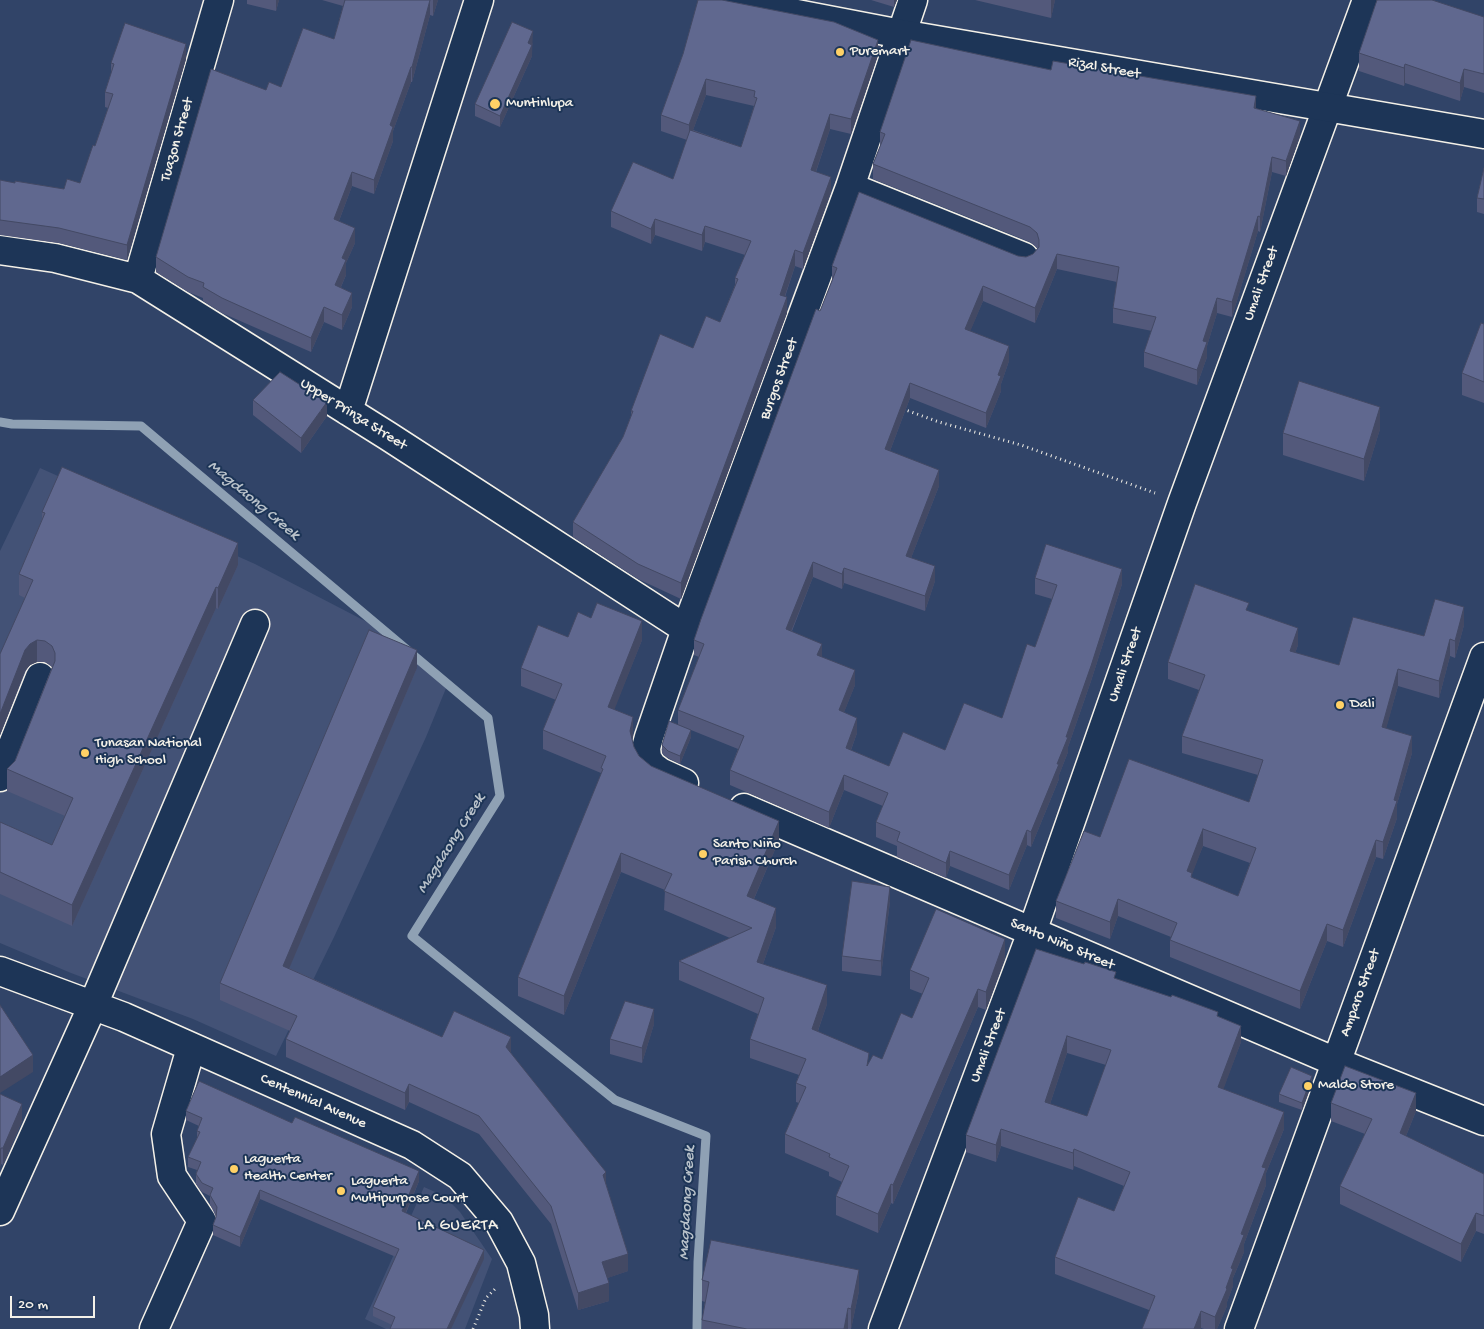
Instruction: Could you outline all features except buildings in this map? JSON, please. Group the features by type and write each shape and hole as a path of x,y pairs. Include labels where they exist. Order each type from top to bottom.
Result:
{"street":[{"name":"Tuazon Street","path":"138,279 219,0"},
{"path":"348,410 479,0"},
{"name":"Rizal Street","path":"724,0 901,34 1484,134"},
{"name":"Burgos Street","path":"647,758 646,748 649,736 686,630 850,187 913,0"},
{"name":"Umali Street","path":"882,1329 1032,932 1182,503 1367,0"},
{"path":"850,187 1024,256"},
{"name":"Upper Prinza Street","path":"0,250 56,258 138,279 348,410 686,630"},
{"path":"0,1211 93,1006 255,624"},
{"name":"Amparo Street","path":"1239,1329 1484,656"},
{"path":"0,777 40,677"},
{"name":"Santo Niño Street","path":"647,758 652,766 660,772 714,796 1336,1062 1484,1121"},
{"name":"Centennial Avenue","path":"0,971 124,1018 412,1145 460,1176 499,1222 522,1263 534,1315 535,1329"},
{"path":"154,1329 202,1221 172,1176 166,1134 191,1048"}],"path":[{"path":"903,409 939,422 1021,445 1182,503"},
{"path":"472,1329 486,1298 522,1263"}],"shaded area":[{"path":"40,468 255,564 369,623 449,681 426,737 335,935 276,1056 193,1019 71,973 0,943 0,551"},
{"path":"424,1187 444,1196 460,1212 492,1259 465,1329 386,1329 365,1319"}],"waterway":[{"name":"Magdaong Creek","path":"0,422 12,424 141,426 488,718 500,796 412,936 615,1100 706,1136 698,1262 697,1329"}],"place":[{"name":"Puremart","path":"840,52"},
{"name":"Muntinlupa","path":"495,104"},
{"name":"Dali","path":"1340,705"},
{"name":"Tunasan National High School","path":"85,753"},
{"name":"Santo Niño Parish Church","path":"703,854"},
{"name":"Maldo Store","path":"1308,1086"},
{"name":"Laguerta Health Center","path":"234,1169"},
{"name":"Laguerta Multipurpose Court","path":"341,1191"}],"district":[{"name":"LA GUERTA","path":"458,1227"}]}
